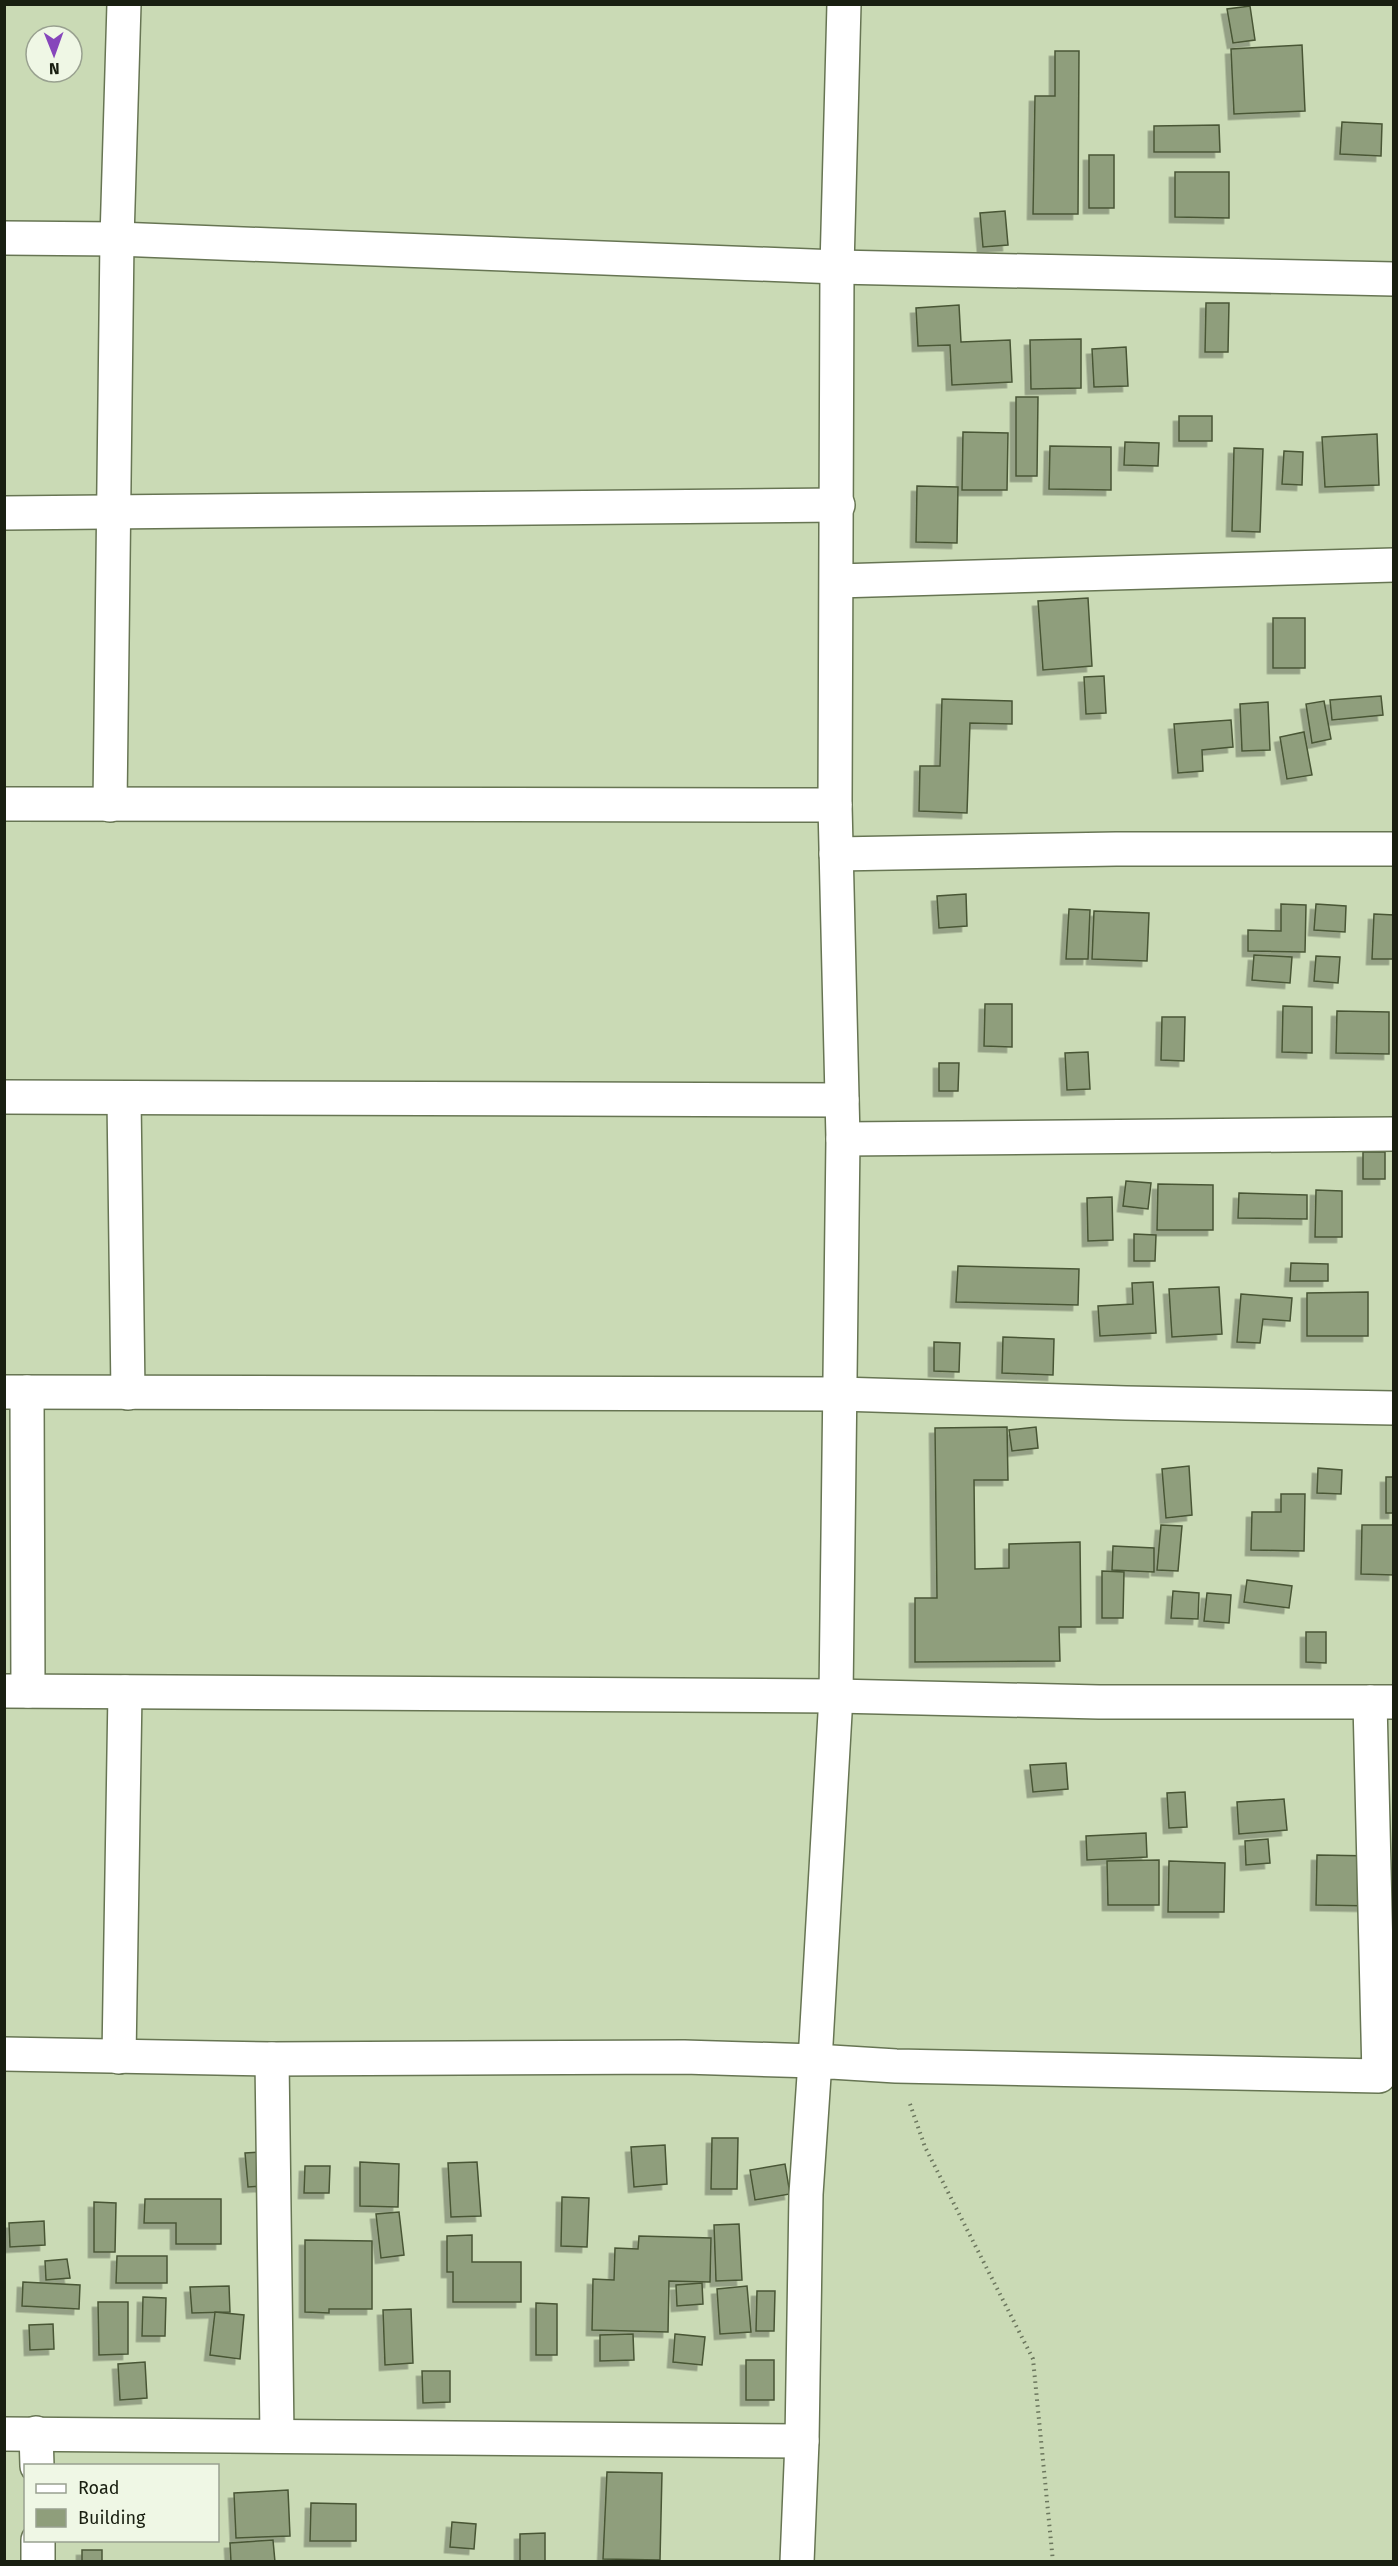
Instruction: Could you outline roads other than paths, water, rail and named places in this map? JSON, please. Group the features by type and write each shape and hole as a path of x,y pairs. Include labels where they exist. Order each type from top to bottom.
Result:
{"street":[{"path":"110,805 117,239 124,4"},
{"path":"797,2562 802,2441 806,2194 836,1696 843,1139 835,805 838,505 837,267 844,4"},
{"path":"4,238 117,239 837,267 1394,279"},
{"path":"4,513 838,505"},
{"path":"837,581 1394,565"},
{"path":"4,804 835,805"},
{"path":"836,854 1116,849 1394,849"},
{"path":"4,1097 843,1100"},
{"path":"124,1099 128,1393"},
{"path":"843,1139 1394,1134"},
{"path":"4,2054 272,2059 684,2057 896,2066 1379,2076 1385,1997 1382,1702 1099,1702 836,1696 16,1691 16,1392 840,1394 1394,1408"},
{"path":"119,2057 125,1692"},
{"path":"272,2059 278,2436"},
{"path":"36,2464 20,2433 802,2441"},
{"path":"38,2542 38,2562"}]}
